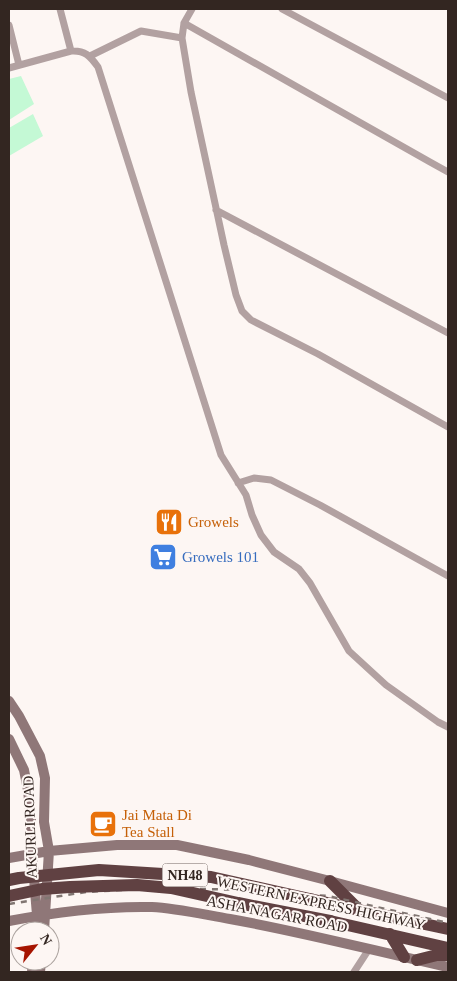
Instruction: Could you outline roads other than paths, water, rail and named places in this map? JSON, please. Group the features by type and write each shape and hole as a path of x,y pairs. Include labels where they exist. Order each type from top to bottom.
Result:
{"highway":[{"name":"WESTERN EXPRESS HIGHWAY","path":"9,880 99,870 211,877 448,929"},
{"path":"330,881 359,910"},
{"name":"WESTERN EXPRESS HIGHWAY","path":"9,896 70,887 137,885 181,890 330,920 448,948"},
{"path":"424,923 448,921"},
{"path":"390,934 404,957"},
{"path":"417,960 437,955 448,955"}],"main road":[{"name":"AKURLI ROAD","path":"9,701 40,756 45,778 44,822 49,852 39,921"},
{"name":"AKURLI ROAD","path":"9,739 24,770 28,790 32,854 42,921"},
{"path":"9,858 118,845 177,845 249,860 448,913"},
{"name":"ASHA NAGAR ROAD","path":"9,921 41,914 113,908 154,907 262,925 448,967"}],"street":[{"path":"60,9 71,51"},
{"path":"192,9 184,23 182,38 191,92 216,210 236,295 242,311 251,320 318,354 448,427"},
{"path":"282,9 448,98"},
{"path":"184,23 448,172"},
{"path":"9,25 19,65"},
{"path":"90,56 141,32 182,38"},
{"path":"9,68 71,51 78,51 90,56 98,67 221,455 246,495 261,535 274,552 299,569 310,583 349,651 386,685 448,727"},
{"path":"216,210 448,333"},
{"path":"238,483 254,478 271,480 448,576"},
{"path":"354,972 369,949"}],"railway":[{"path":"9,904 86,892 159,888 248,890 328,896 448,923"}],"place":[{"name":"Growels","path":"169,522"},
{"name":"Growels 101","path":"163,557"},
{"name":"Jai Mata Di Tea Stall","path":"103,824"}]}
